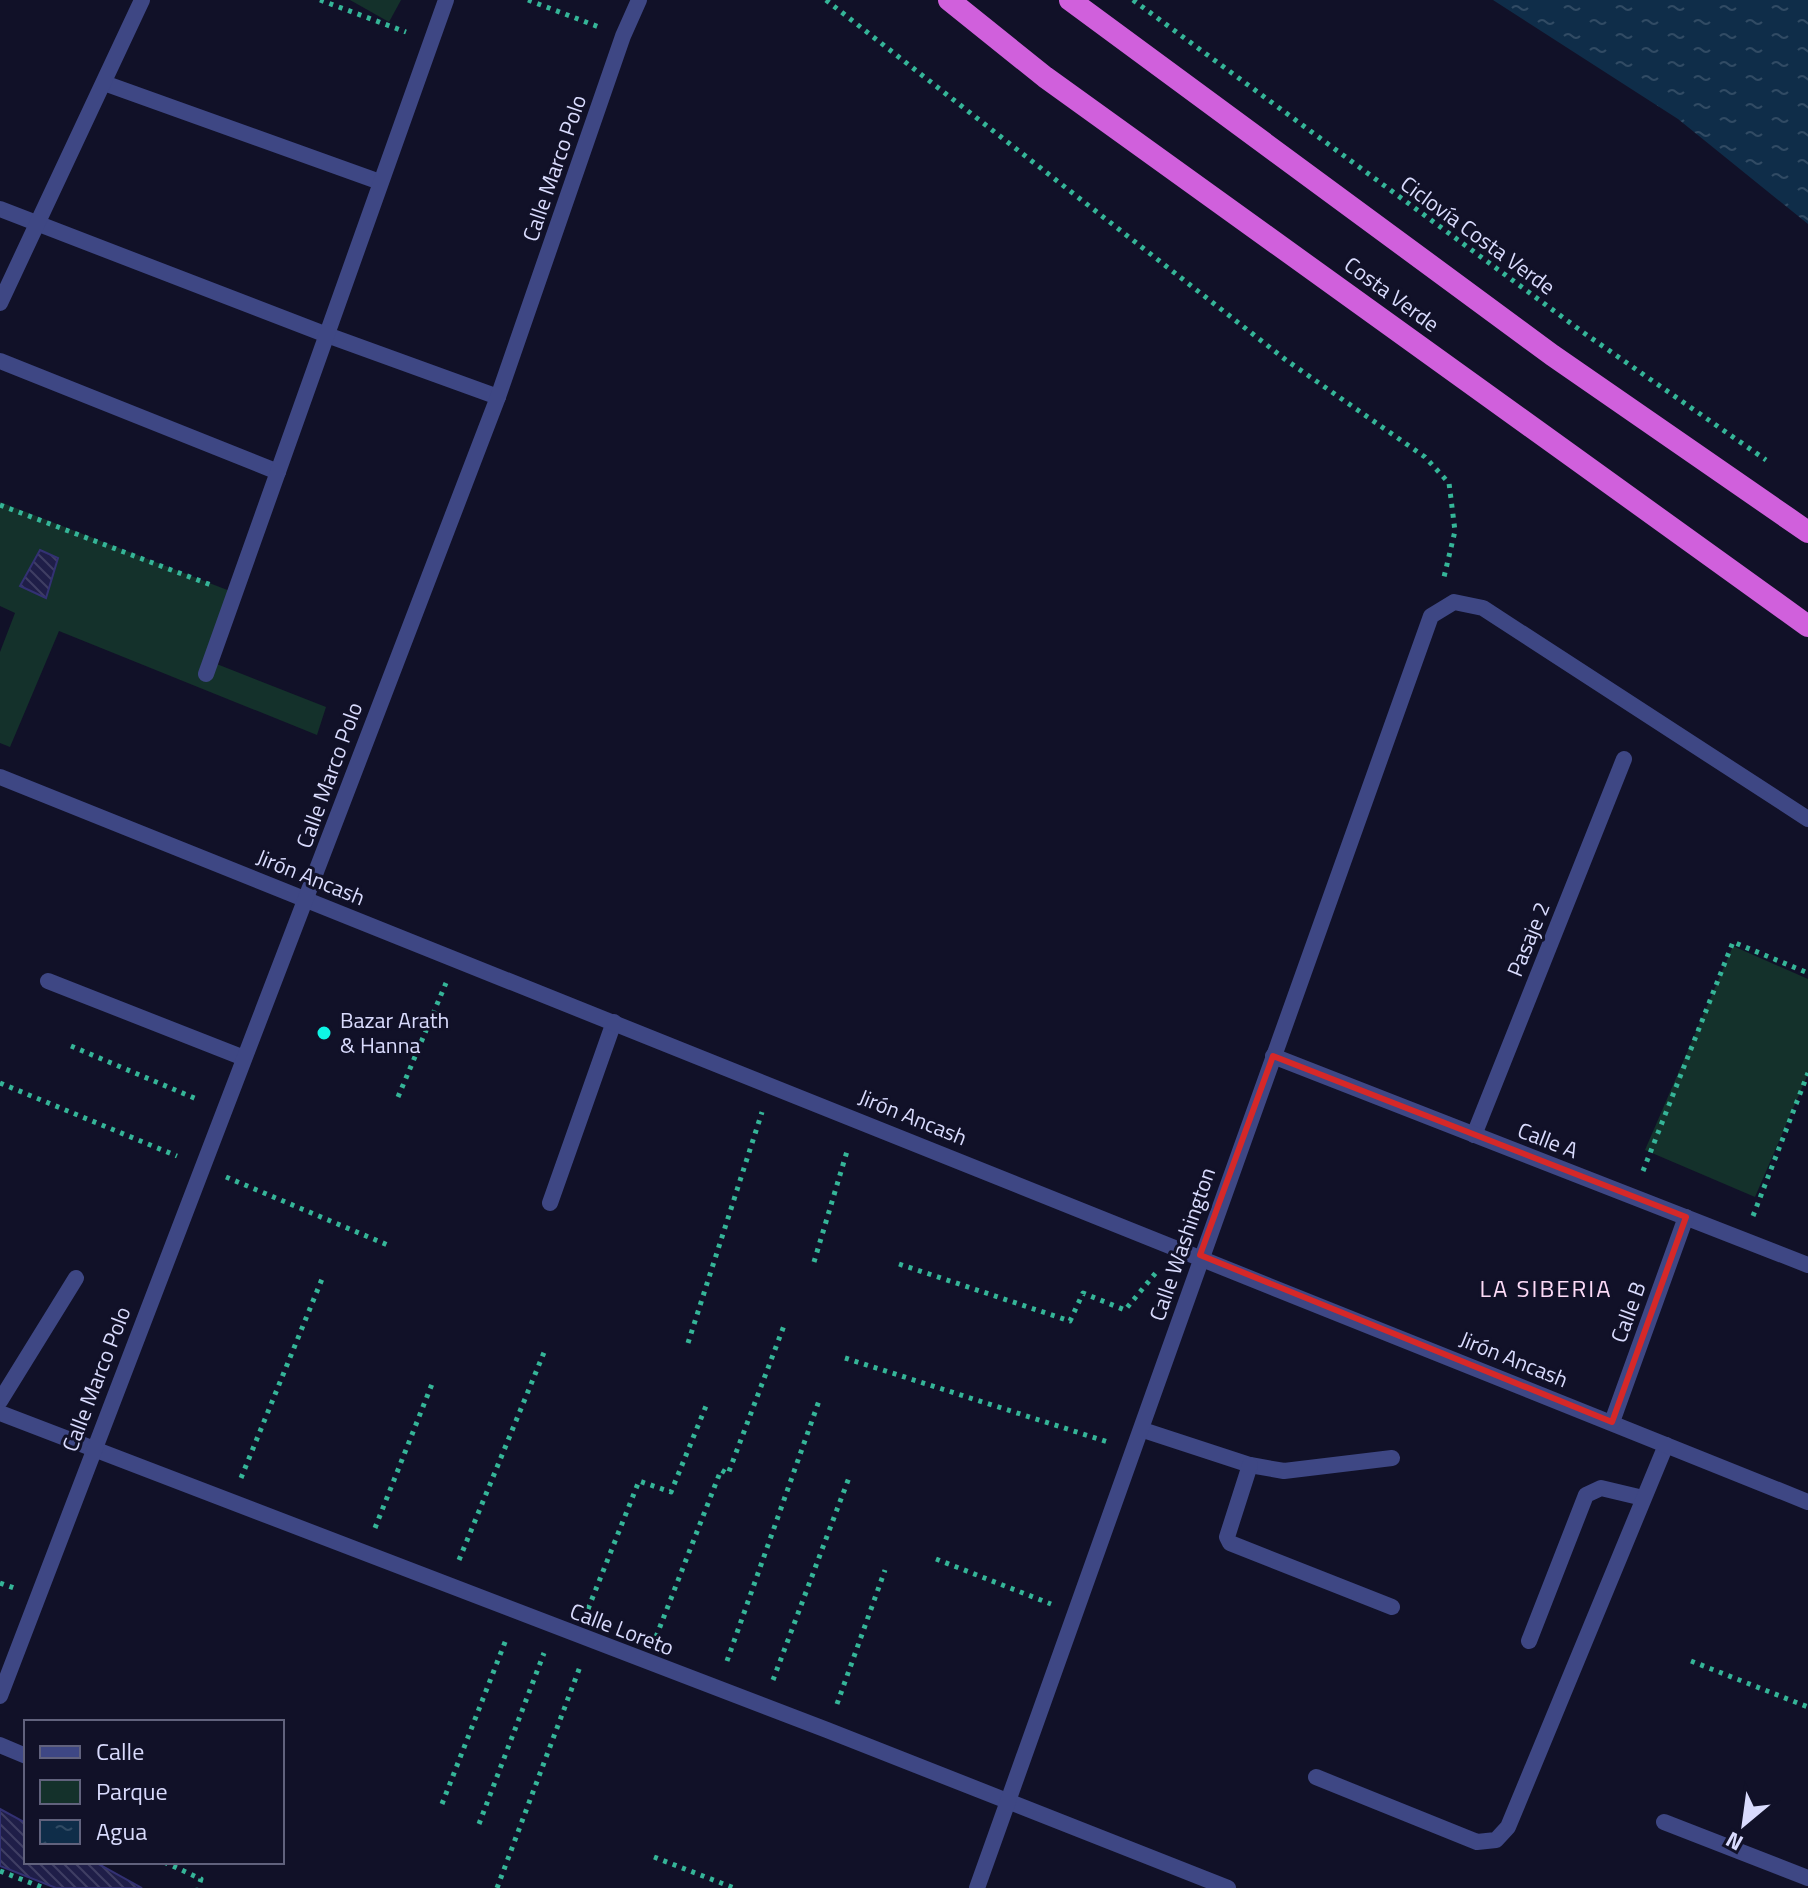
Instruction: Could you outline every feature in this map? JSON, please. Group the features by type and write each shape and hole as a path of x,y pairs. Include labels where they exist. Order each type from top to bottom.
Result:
{"highway":[{"name":"Costa Verde","path":"949,0 1045,77 1808,626"},
{"name":"Costa Verde","path":"1070,0 1552,355 1808,532"}],"street":[{"path":"0,303 142,0"},
{"path":"206,674 446,0"},
{"name":"Calle Marco Polo","path":"0,1696 498,397 623,36 639,0"},
{"path":"104,83 380,182"},
{"path":"0,209 498,397"},
{"path":"0,361 278,472"},
{"path":"1431,616 1454,602 1483,608 1808,819"},
{"name":"Calle Washington","path":"977,1888 1136,1451 1200,1255 1431,616"},
{"name":"Pasaje 2","path":"1474,1135 1624,759"},
{"name":"Jirón Ancash","path":"0,777 1200,1255 1808,1502"},
{"path":"48,981 244,1058"},
{"path":"550,1203 614,1022"},
{"name":"Calle A","path":"1273,1056 1808,1265"},
{"name":"Calle B","path":"1612,1422 1686,1217"},
{"path":"0,1401 76,1278"},
{"name":"Calle Loreto","path":"0,1413 827,1730 1228,1888"},
{"path":"1143,1430 1250,1465 1284,1471 1392,1458"},
{"path":"1316,1777 1477,1842 1496,1840 1508,1827 1666,1445"},
{"path":"1250,1465 1227,1537 1230,1543 1392,1607"},
{"path":"1529,1641 1586,1495 1601,1488 1643,1498"},
{"path":"0,1745 24,1755"},
{"path":"1664,1822 1808,1878"}],"path":[{"path":"320,0 431,41"},
{"path":"528,0 623,36"},
{"path":"826,0 1286,360 1425,457 1449,483 1455,531 1453,550 1431,616"},
{"name":"Ciclovía Costa Verde","path":"1133,0 1584,333 1771,464"},
{"path":"0,505 234,594"},
{"path":"1633,1196 1733,942 1808,973"},
{"path":"398,1097 457,958"},
{"path":"71,1046 224,1110"},
{"path":"1744,1240 1808,1073"},
{"path":"0,1083 390,1246"},
{"path":"688,1343 771,1085"},
{"path":"814,1262 857,1119"},
{"path":"899,1264 1070,1321 1083,1293 1125,1310 1178,1247"},
{"path":"232,1501 322,1279"},
{"path":"647,1661 721,1470 728,1474 785,1323"},
{"path":"448,1585 545,1350"},
{"path":"845,1358 1136,1451"},
{"path":"365,1554 432,1384"},
{"path":"717,1689 820,1398"},
{"path":"497,1888 639,1481 671,1492 706,1406"},
{"path":"763,1707 850,1475"},
{"path":"936,1559 1076,1614"},
{"path":"827,1730 885,1570"},
{"path":"442,1804 517,1612"},
{"path":"479,1824 554,1626"},
{"path":"1691,1661 1808,1707"},
{"path":"654,1857 734,1888"},
{"path":"168,1864 201,1879 198,1888"},
{"path":"0,1871 44,1888"}],"highlighted area":[{"path":"1273,1056 1686,1217 1612,1422 1200,1255"}],"green space":[{"path":"350,0 401,0 389,22"},
{"path":"0,502 230,591 204,659 326,707 317,735 59,631 10,747 0,743 0,652 15,613 0,606"},
{"path":"1733,946 1808,979 1808,1074 1755,1197 1645,1150"}],"water":[{"path":"1493,0 1808,0 1808,224 1678,119"}],"building":[{"path":"40,550 58,558 46,598 20,586"},
{"path":"0,1809 24,1822 24,1864 99,1864 142,1888 56,1888 0,1866"}],"place":[{"name":"Bazar Arath & Hanna","path":"324,1033"}],"district":[{"name":"LA SIBERIA","path":"1546,1288"}]}
